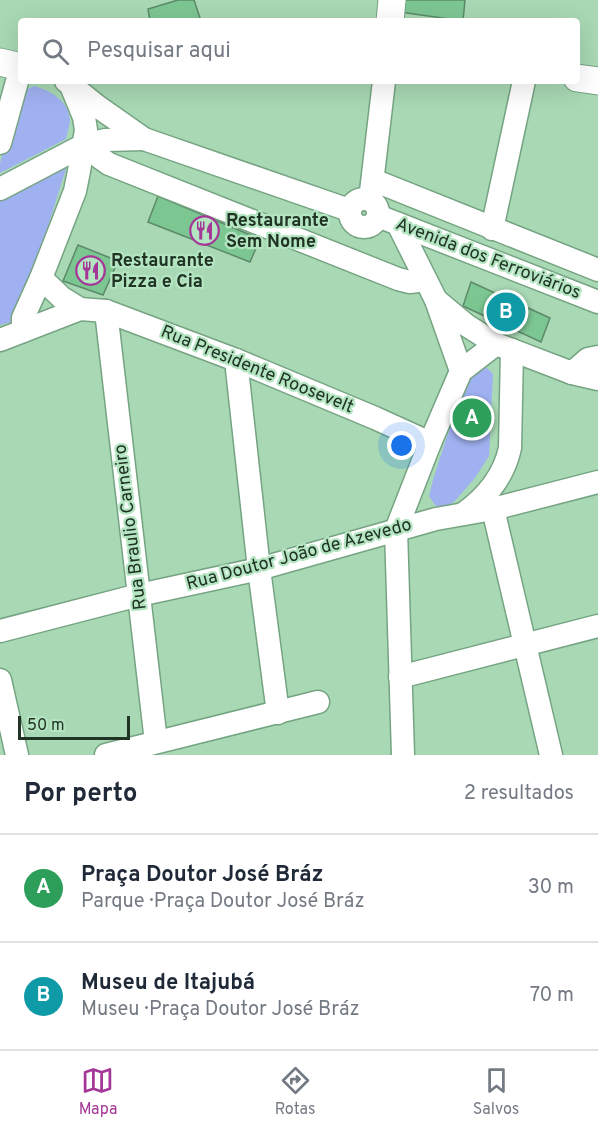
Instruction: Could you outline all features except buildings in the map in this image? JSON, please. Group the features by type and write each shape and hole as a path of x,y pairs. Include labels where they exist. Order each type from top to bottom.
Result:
{"main road":[{"path":"390,18 392,0"},
{"path":"580,78 598,81"}],"street":[{"path":"0,143 10,64"},
{"path":"10,333 23,318 41,278 75,191 87,145 84,117 68,84"},
{"path":"69,84 144,138 349,210 354,224 363,227 372,224 380,205 384,84"},
{"path":"492,229 523,84"},
{"path":"0,189 87,145 105,140 144,138"},
{"path":"87,145 109,164 398,279 410,282 425,280"},
{"path":"380,205 492,229 598,270"},
{"path":"380,205 436,300 461,371"},
{"name":"Avenida dos Ferroviários","path":"380,205 598,302"},
{"path":"41,278 62,298 80,309"},
{"path":"436,300 459,320 504,347 572,373 598,379"},
{"path":"10,333 80,309"},
{"name":"Rua Presidente Roosevelt","path":"80,309 106,311 236,360 430,443"},
{"name":"Rua Braulio Carneiro","path":"106,311 156,742"},
{"path":"403,755 396,530 461,371 504,347"},
{"path":"462,515 488,492 507,464 511,430 504,347"},
{"path":"572,373 588,359 598,357"},
{"path":"236,360 259,570 278,713"},
{"name":"Rua Doutor João de Azevedo","path":"0,631 139,596 259,570 436,519 493,508 598,482"},
{"path":"415,483 419,496 436,519"},
{"path":"493,508 551,755"},
{"path":"400,677 598,626"},
{"path":"0,680 17,755"},
{"path":"106,755 318,702"}],"shaded area":[{"path":"34,86 58,97 66,107 70,120 66,139 0,173 0,164 18,94"},
{"path":"68,162 19,320 0,325 0,198"},
{"path":"485,366 493,374 489,456 475,478 454,502 442,508 435,505 429,496 433,480 465,380"}],"place":[{"name":"Restaurante Sem Nome","path":"205,231"},
{"name":"Restaurante Pizza e Cia","path":"90,271"},
{"name":"Museu de Itajubá","path":"506,312"},
{"name":"Praça Doutor José Bráz","path":"472,418"}]}
